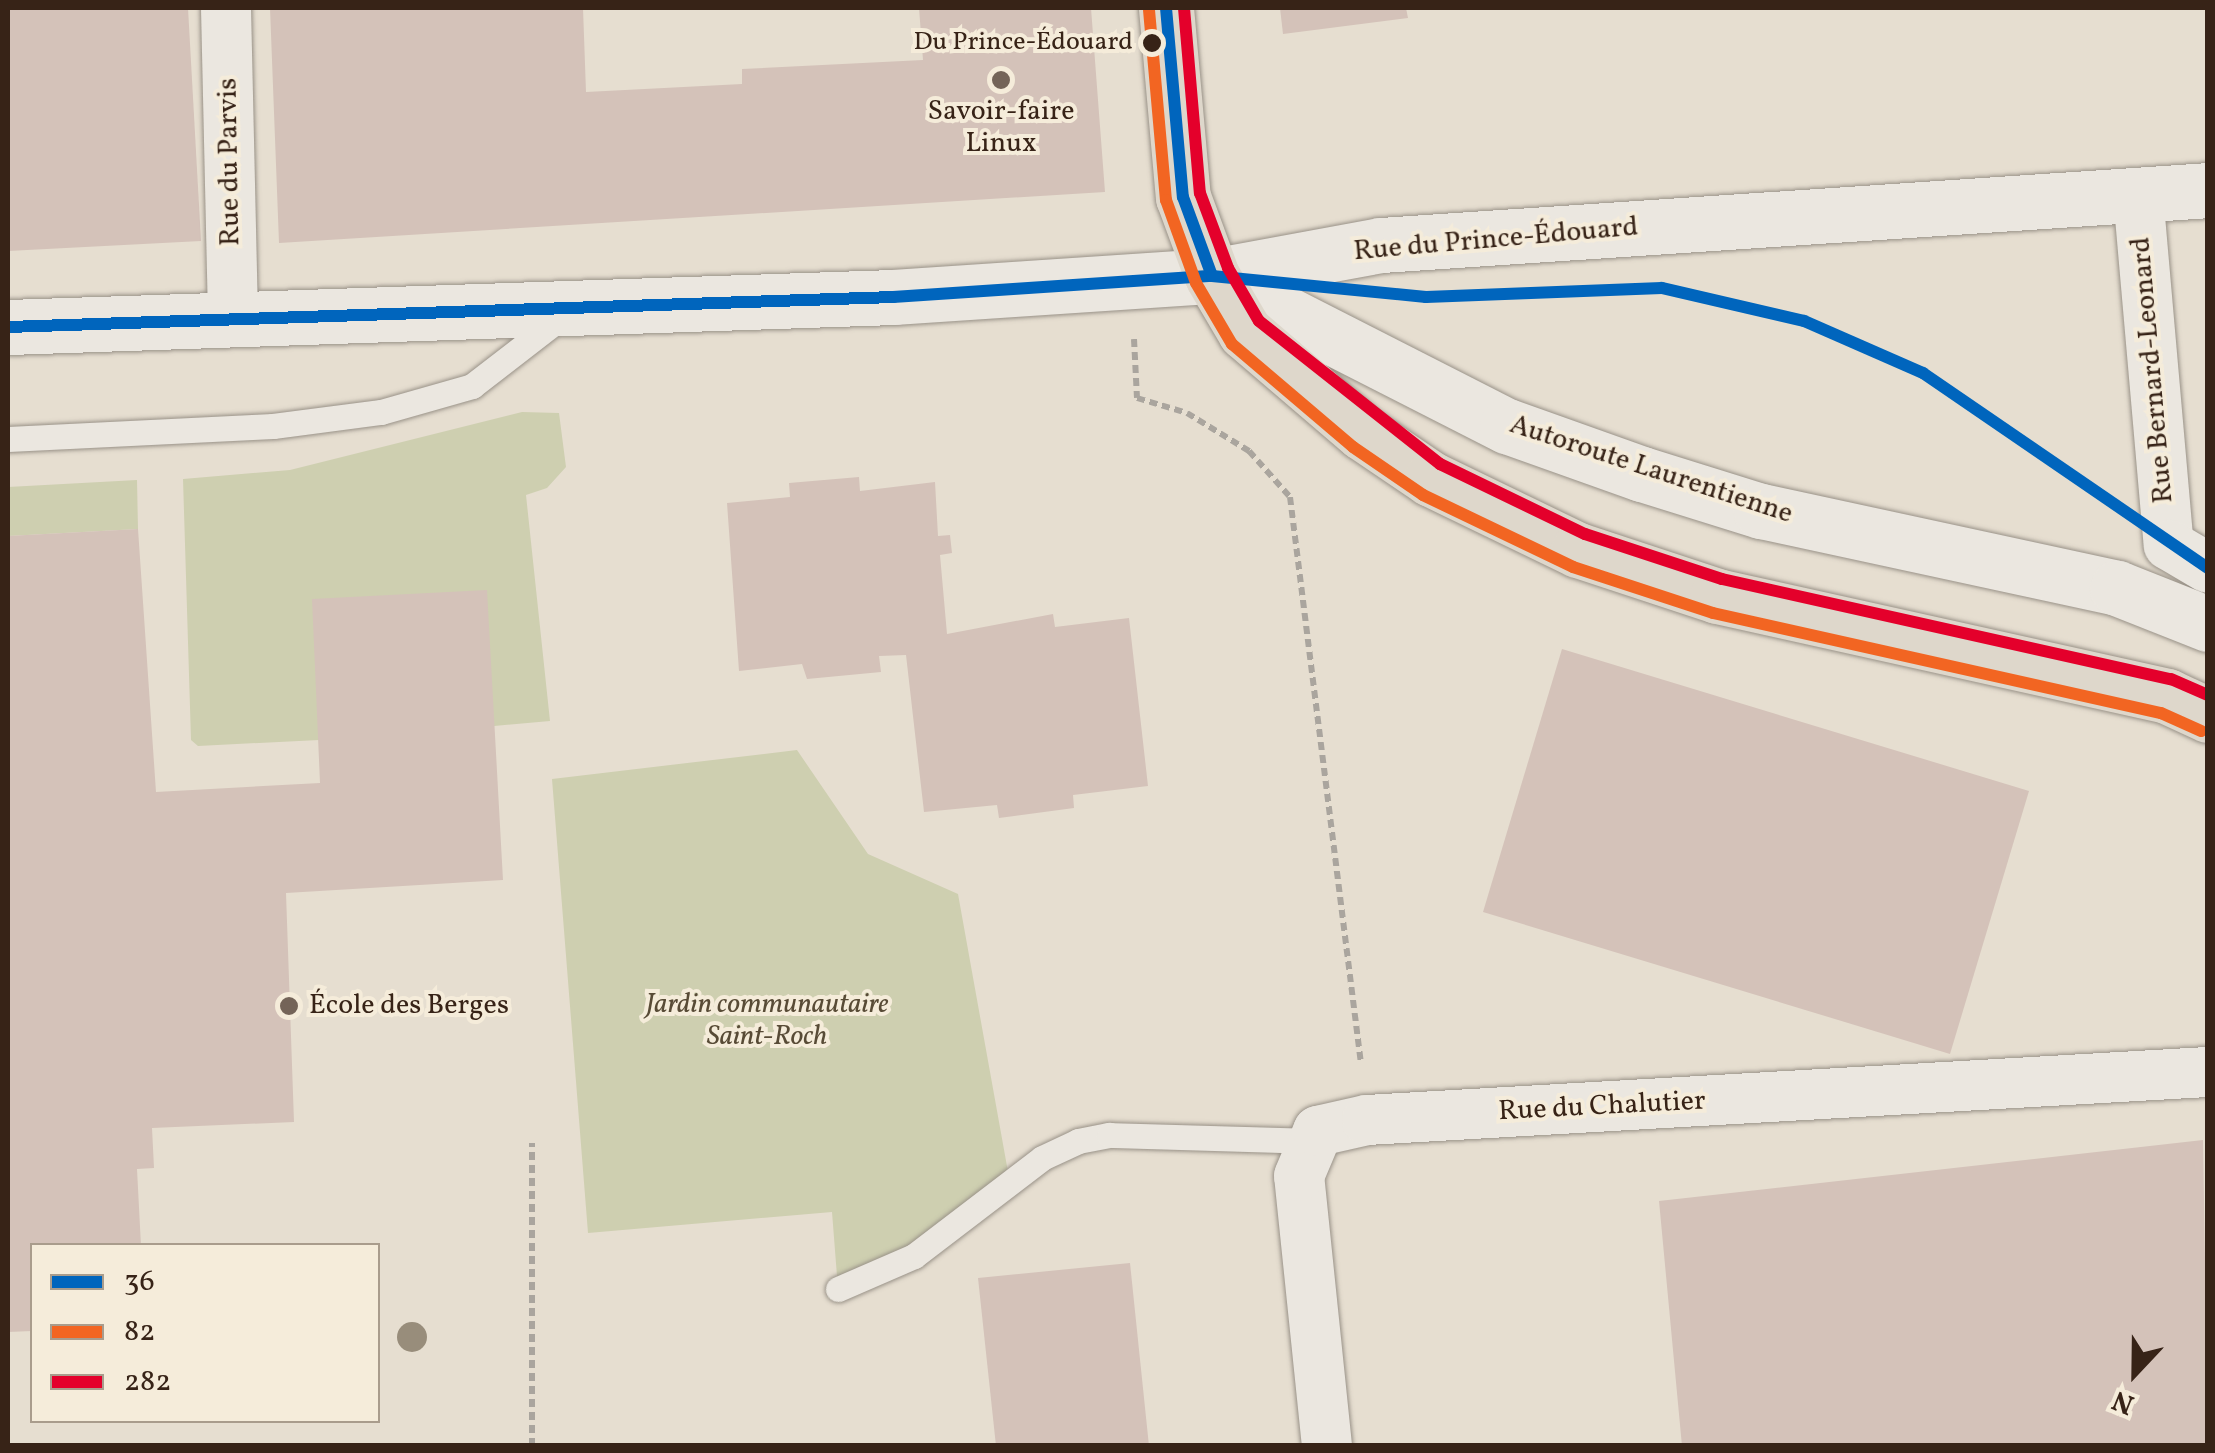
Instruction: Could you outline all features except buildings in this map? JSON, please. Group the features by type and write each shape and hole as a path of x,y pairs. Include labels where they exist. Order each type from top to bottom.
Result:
{"main road":[{"path":"1166,8 1182,197 1212,276 1246,332 1363,433 1431,479 1578,550 1717,596 2167,696 2208,715"}],"street":[{"name":"Rue du Parvis","path":"226,8 234,316"},
{"name":"Rue du Prince-Édouard","path":"8,328 580,303 893,297 1212,276 1381,245 2208,190"},
{"name":"Rue Bernard-Leonard","path":"2138,194 2188,557"},
{"name":"Autoroute Laurentienne","path":"1212,276 1507,426 1642,474 1761,511 2117,588 2208,624"},
{"name":"Rue du Chalutier","path":"1311,1141 1318,1132 1368,1120 2208,1072"},
{"path":"1311,1141 1299,1176 1327,1446"}],"lane":[{"path":"8,438 273,426 381,412 472,386 580,303"},
{"path":"838,1290 914,1256 1042,1158 1078,1141 1110,1134 1311,1141"}],"path":[{"path":"1131,281 1137,398 1187,413 1248,451 1290,497 1368,1120"},
{"path":"532,1143 532,1446"}],"green space":[{"path":"522,412 559,413 566,467 547,488 526,495 550,721 494,726 313,599 319,740 198,746 191,740 183,479 290,470"},
{"path":"137,480 138,529 8,536 8,487"},
{"name":"Jardin communautaire Saint-Roch","path":"797,750 868,854 958,894 1010,1183 838,1289 832,1212 588,1233 552,779"}],"transit line":[{"name":"36","path":"1166,8 1183,197 1212,276"},
{"name":"282","path":"1184,8 1200,193 1228,268 1259,321 1440,464 1585,534 1722,579 2171,679 2208,695"},
{"name":"82","path":"1149,10 1166,200 1196,283 1232,344 1353,447 1423,495 1573,567 1713,613 2161,713 2201,731"},
{"name":"36","path":"8,327 893,297 1212,276 1426,297 1662,288 1804,321 1923,373 2208,568"}],"place":[{"name":"Du Prince-Édouard","path":"1152,43"},
{"name":"Savoir-faire Linux","path":"1001,80"},
{"name":"École des Berges","path":"289,1006"}]}
